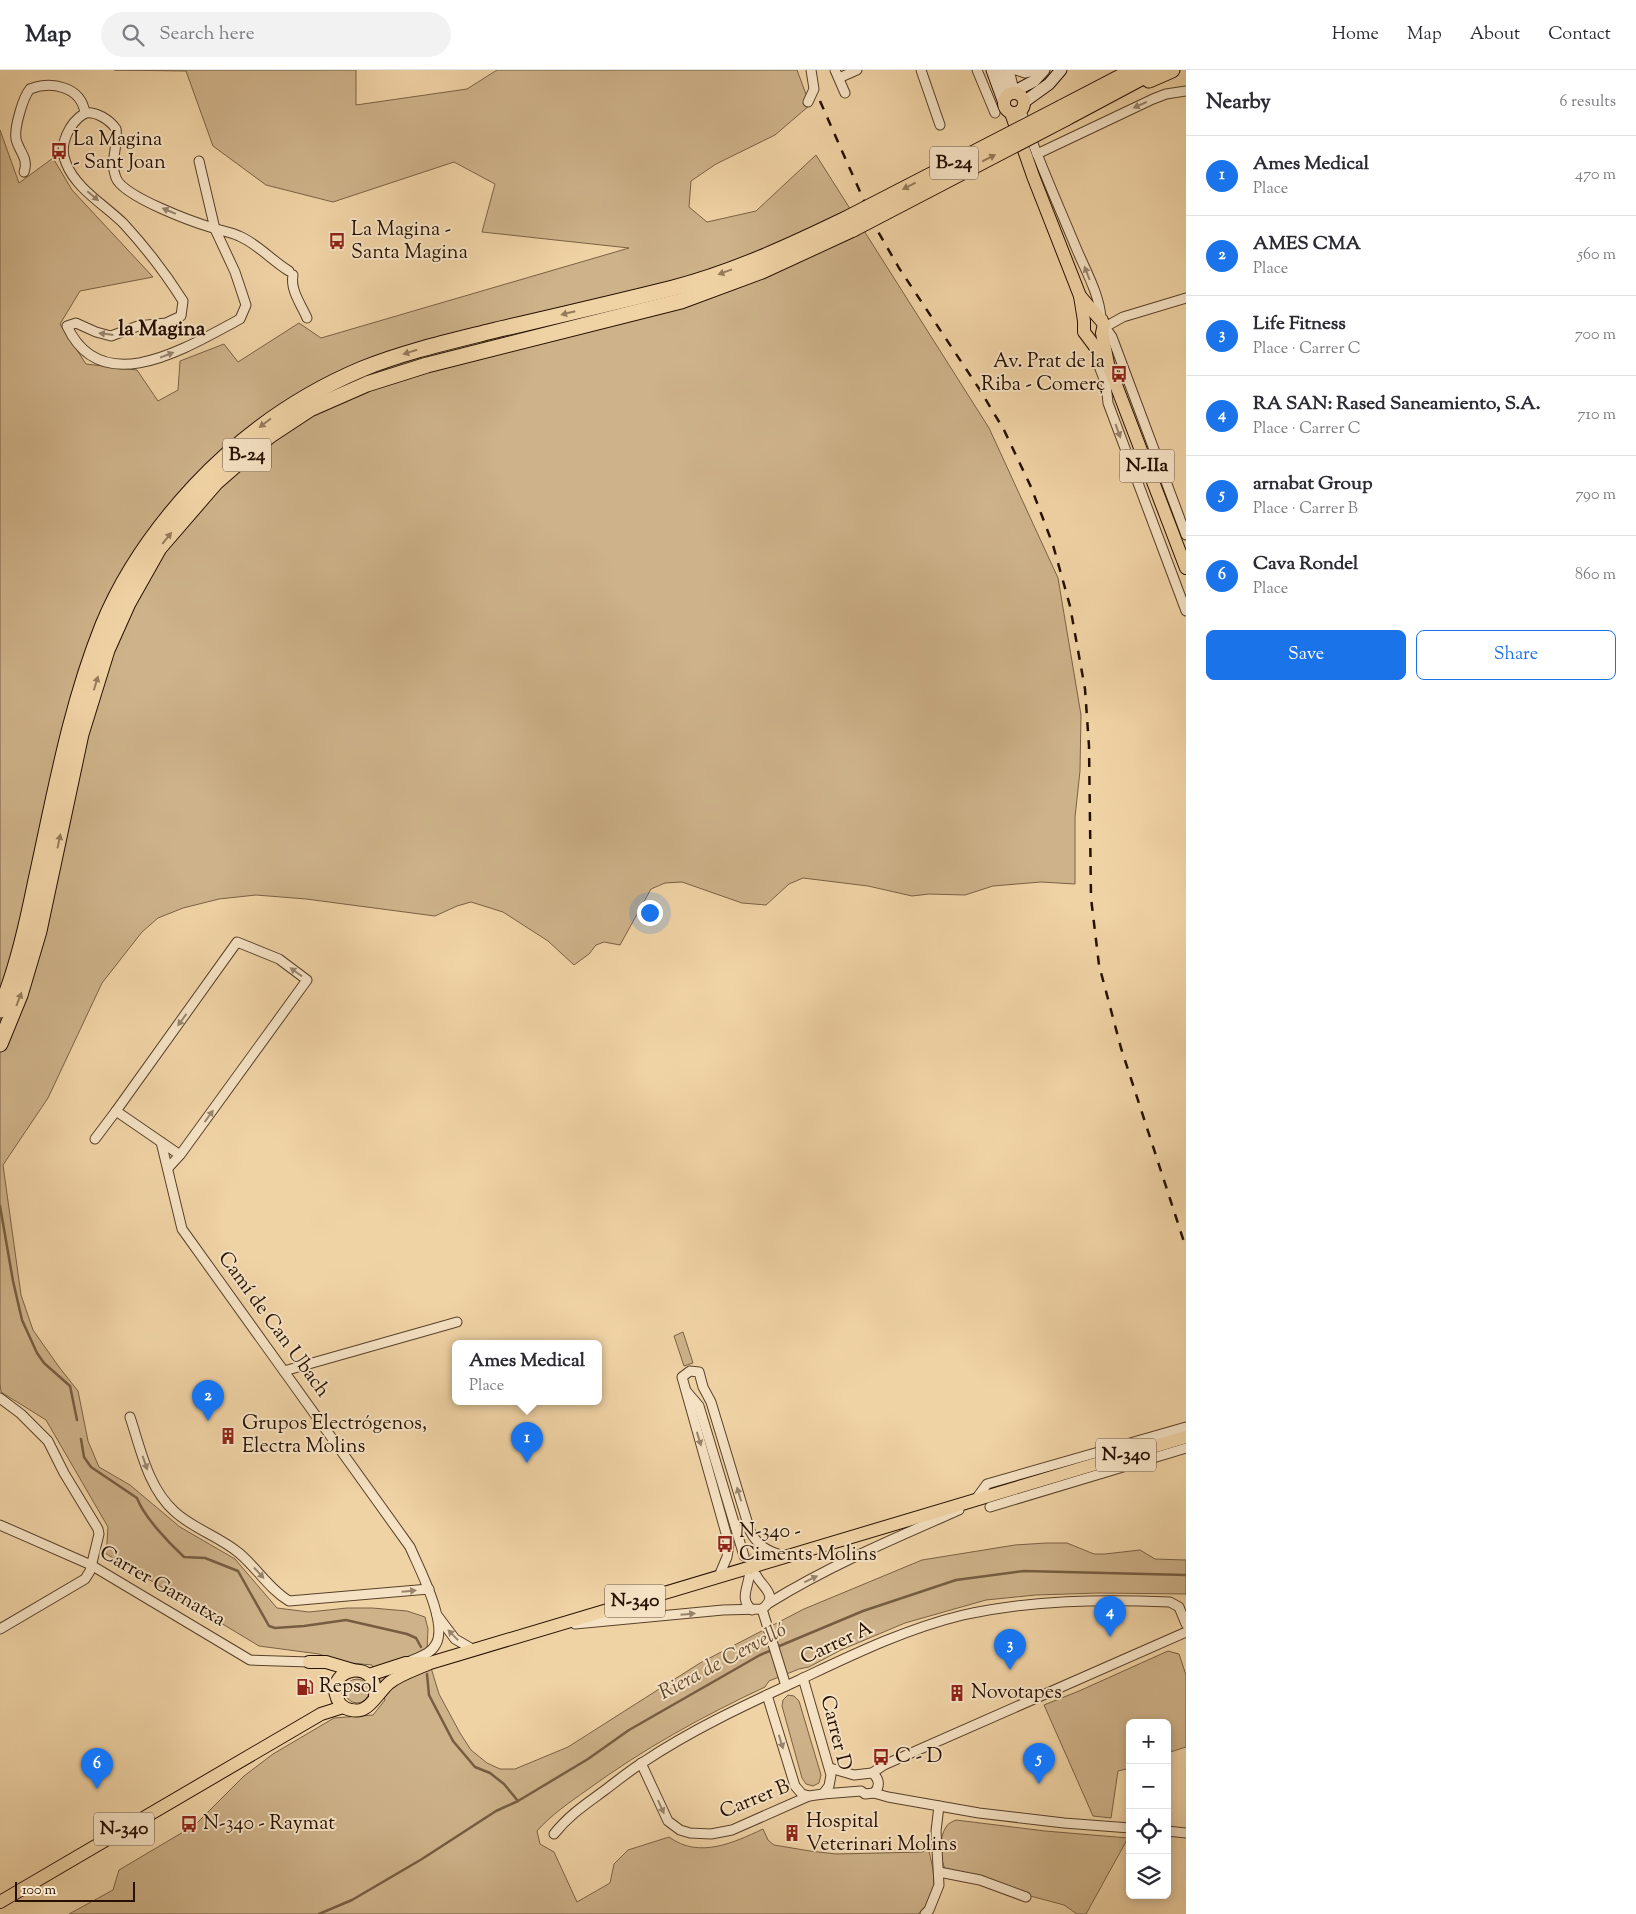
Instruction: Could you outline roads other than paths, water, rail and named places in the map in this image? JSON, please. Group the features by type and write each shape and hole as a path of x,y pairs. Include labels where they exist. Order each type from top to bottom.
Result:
{"highway":[{"path":"1064,113 1121,70"},
{"name":"B-24","path":"0,1044 20,995 40,931 81,734 107,650 128,603 159,548 216,482 269,436 310,410 368,384 427,365 681,301 762,271 1064,113 1134,70"},
{"path":"1108,96 1156,70"},
{"path":"1108,96 1172,70"},
{"name":"B-24","path":"1064,113 1108,96"},
{"name":"B-24","path":"0,1010 24,935 69,730 79,690 93,649 115,598 134,564 175,507 240,442 270,420 314,393 364,368 429,346 675,288 720,274 850,224"}],"main road":[{"path":"992,70 1015,101"},
{"path":"998,70 1015,101"},
{"path":"1015,101 1044,70"},
{"path":"1015,101 1049,84 1061,70"},
{"name":"N-IIa","path":"1015,101 1033,176 1080,296 1084,321 1083,329 1108,364"},
{"name":"N-IIa","path":"1080,296 1101,324 1108,364 1186,568"},
{"path":"1084,321 1091,317 1101,324 1098,337 1091,341"},
{"name":"N-340","path":"369,1675 406,1663 474,1650 1186,1437"},
{"name":"N-340","path":"0,1902 321,1714 343,1707 353,1711 360,1710 372,1703 375,1696 394,1679 434,1658"},
{"path":"309,1662 326,1662 362,1671 369,1675 376,1688 375,1696"},
{"path":"309,1662 330,1673 343,1707"},
{"name":"N-340","path":"321,1714 336,1691 338,1681 344,1674 353,1670"}],"street":[{"path":"808,102 814,89 811,70"},
{"path":"845,93 837,74 857,70"},
{"path":"921,70 940,125"},
{"path":"977,70 994,113"},
{"path":"1009,70 1015,101 1094,292 1100,308 1101,324 1112,337 1186,535"},
{"path":"1016,70 1029,73 1038,70"},
{"path":"24,172 26,161 17,141 16,132 25,95 30,89 62,86 68,89 82,104 85,113"},
{"path":"1037,154 1154,99 1166,94 1186,91"},
{"path":"199,161 215,229 235,272 246,305 240,319 185,348 153,360 122,365 97,361 82,350 67,326 76,323 111,336 138,326 166,323 181,316 183,301 147,251 124,224 87,191 66,164 63,151 65,137 85,113 91,112 102,117 116,129 114,169 117,181 125,189 152,203 215,229 239,235 257,245 271,259 291,273 293,291 306,318"},
{"path":"1101,324 1186,298"},
{"path":"1091,341 1106,384 1108,402 1186,611"},
{"path":"95,1139 237,942 279,960 307,980 180,1155 168,1168"},
{"path":"116,1111 180,1155"},
{"name":"Camí de Can Ubach","path":"161,1142 182,1229 410,1547 429,1589 436,1615 438,1640 434,1658"},
{"path":"284,1371 457,1322"},
{"path":"686,1392 699,1406 746,1555 704,1404 703,1387 699,1372 690,1371 682,1377 690,1409 728,1536 727,1557 719,1576"},
{"path":"703,1387 711,1402 750,1531 755,1541 764,1548 785,1556"},
{"path":"0,1398 21,1414 48,1441 64,1473 98,1529 99,1540 92,1565 85,1579 0,1629"},
{"path":"130,1417 148,1470 160,1497 176,1513 234,1549 288,1601 429,1589"},
{"path":"976,1499 987,1484 1186,1427"},
{"path":"990,1507 1186,1448"},
{"path":"552,1626 723,1610 752,1610 766,1606 792,1588 1001,1491"},
{"name":"Carrer Garnatxa","path":"0,1525 92,1565 250,1660 309,1662"},
{"path":"752,1610 746,1604 745,1599 753,1576 769,1592 765,1619 785,1682"},
{"name":"Carrer A","path":"554,1834 566,1818 641,1763 685,1737 767,1695 785,1682 803,1678 856,1653 917,1628 986,1611 1076,1601 1161,1602 1175,1604 1182,1611 1186,1624"},
{"name":"Camí de Can Ubach","path":"436,1615 455,1639 474,1650"},
{"path":"830,1768 846,1774 860,1775 872,1773 893,1761 1186,1632"},
{"name":"Carrer D","path":"803,1678 830,1768 830,1783 823,1794"},
{"path":"767,1695 795,1786 802,1794 809,1796"},
{"name":"Carrer B","path":"641,1763 668,1821 680,1830 690,1833 711,1834 732,1830 809,1796 861,1791 979,1813 1126,1828"},
{"path":"872,1773 878,1781 877,1790 874,1793"},
{"path":"860,1775 857,1784 861,1791"},
{"path":"925,1914 929,1910 939,1884 940,1872 936,1831 939,1806"},
{"path":"1171,1831 1186,1833"},
{"path":"940,1872 980,1880 1026,1897"}],"waterway":[{"path":"0,1206 22,1320 37,1353 44,1363 70,1386 77,1420"},
{"path":"81,1439 84,1457 91,1467 137,1498 151,1521 184,1557 205,1558 238,1571 269,1626 275,1628 304,1626 346,1620 407,1634 416,1638 421,1647"},
{"name":"Riera de Cervelló","path":"777,1647 863,1611 956,1580 1024,1571 1186,1575"},
{"name":"Riera de Cervelló","path":"319,1914 352,1900 422,1859 496,1811 518,1801 588,1759 629,1730 772,1650"},
{"path":"427,1674 429,1695 453,1741 475,1767 490,1773 504,1784 518,1801"}],"tunnel":[{"path":"748,1555 754,1570"}],"railway":[{"path":"820,101 876,228 899,268 980,390 1004,430 1031,487 1053,545 1070,606 1085,689 1089,746 1091,898 1099,965 1121,1048 1186,1248"}],"place":[{"name":"La Magina - Sant Joan","path":"59,151"},
{"name":"La Magina - Santa Magina","path":"337,241"},
{"name":"Av. Prat de la Riba - Comerç","path":"1119,374"},
{"name":"AMES CMA","path":"208,1421"},
{"name":"Grupos Electrógenos, Electra Molins","path":"228,1436"},
{"name":"Ames Medical","path":"527,1463"},
{"name":"N-340 - Ciments Molins","path":"725,1544"},
{"name":"RA SAN: Rased Saneamiento, S.A.","path":"1110,1637"},
{"name":"Life Fitness","path":"1010,1670"},
{"name":"Repsol","path":"305,1687"},
{"name":"Novotapes","path":"957,1693"},
{"name":"C - D","path":"881,1757"},
{"name":"arnabat Group","path":"1039,1784"},
{"name":"Cava Rondel","path":"97,1789"},
{"name":"N-340 - Raymat","path":"189,1824"},
{"name":"Hospital Veterinari Molins","path":"792,1833"}],"district":[{"name":"la Magina","path":"162,330"}]}
